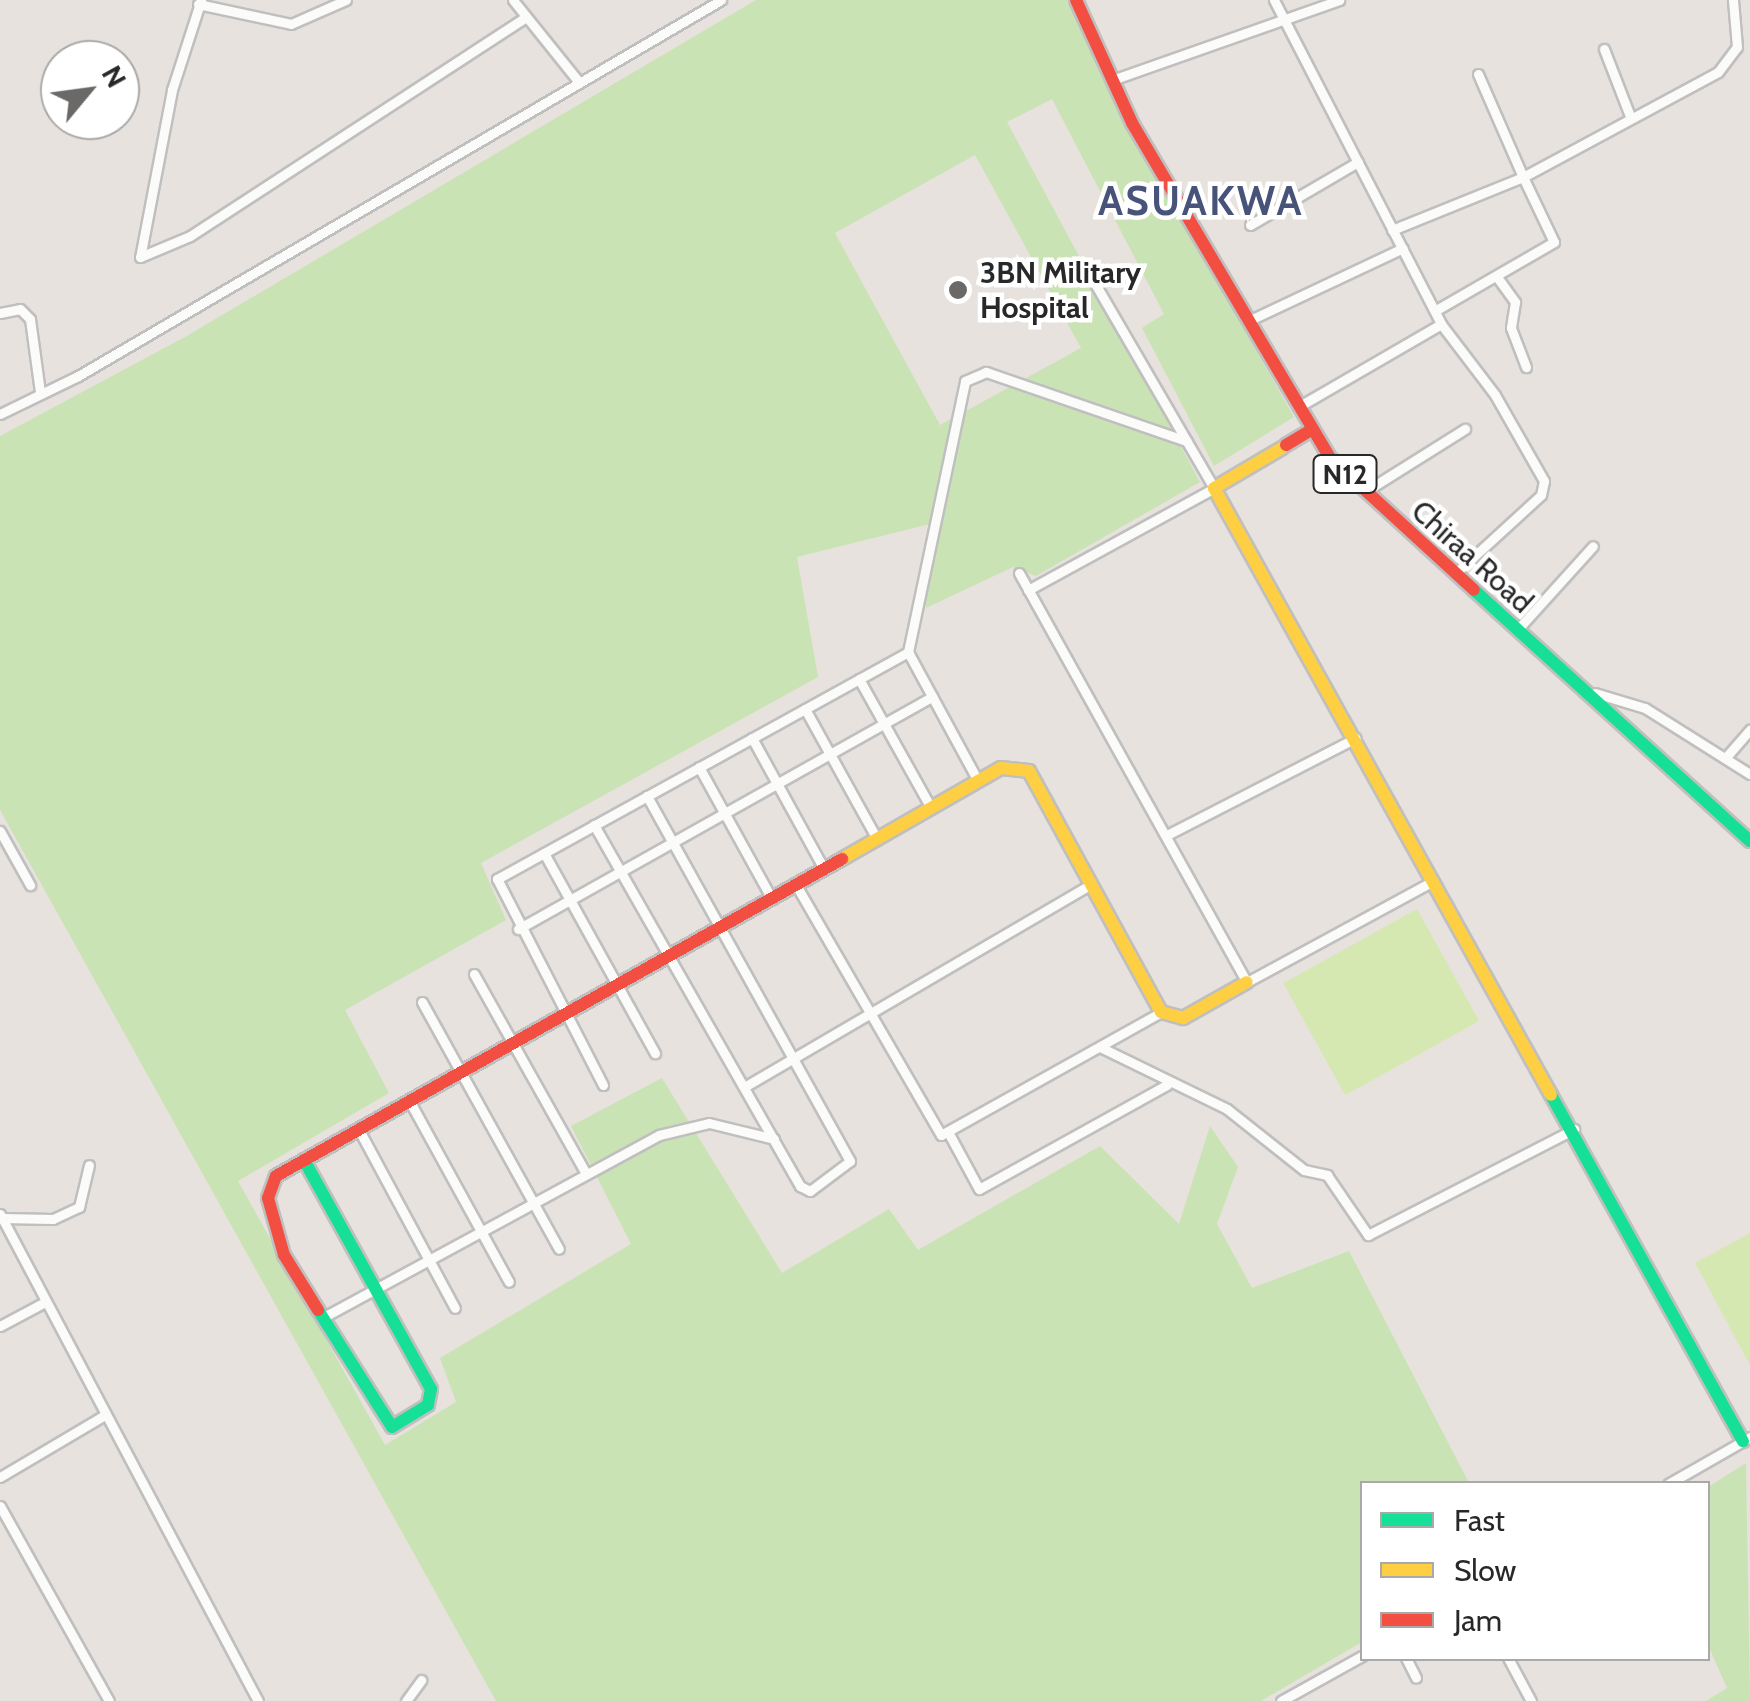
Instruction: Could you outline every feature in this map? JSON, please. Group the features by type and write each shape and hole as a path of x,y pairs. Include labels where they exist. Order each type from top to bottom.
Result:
{"main road":[{"name":"Chiraa Road","path":"1076,0 1112,80 1312,430 1363,493 1750,842"},
{"path":"1312,430 1214,488 1357,737 1747,1439"},
{"path":"304,1160 432,1398 392,1427 284,1254 268,1198 276,1176 304,1160 512,1045 618,987 978,781 1013,764 1029,772 1161,1012 1184,1018 1247,982"}],"street":[{"path":"346,0 290,24 200,2 172,90 140,258 190,236 524,18"},
{"path":"0,414 721,0"},
{"path":"1274,0 1441,324 1495,395 1544,488 1455,574"},
{"path":"1112,80 1339,0"},
{"path":"1392,230 1523,178 1602,140 1630,116 1718,72 1737,47 1733,0"},
{"path":"519,2 524,18 579,82"},
{"path":"1604,49 1630,116"},
{"path":"1436,310 1554,242 1478,74"},
{"path":"1250,224 1358,162"},
{"path":"1247,321 1404,248"},
{"path":"1028,590 1214,488 1085,266"},
{"path":"1497,278 1515,302 1512,328 1526,367"},
{"path":"0,313 20,309 30,319 40,392"},
{"path":"1298,407 1441,324"},
{"path":"978,781 908,652 965,380 986,372 1186,442"},
{"path":"1363,493 1466,429"},
{"path":"1517,630 1594,546"},
{"path":"1019,572 1247,982 1436,880"},
{"path":"603,1086 518,929 497,879 908,652"},
{"path":"859,679 931,808"},
{"path":"1582,689 1645,708 1750,774"},
{"path":"518,929 932,697"},
{"path":"805,709 877,839"},
{"path":"1727,756 1750,730"},
{"path":"1167,835 1357,737"},
{"path":"752,738 824,869"},
{"path":"700,767 772,898"},
{"path":"594,825 805,1191 850,1167 647,796"},
{"path":"0,831 30,885"},
{"path":"544,853 655,1054"},
{"path":"744,1087 1091,884"},
{"path":"796,885 932,1130 948,1132 1161,1012"},
{"path":"474,974 586,1172"},
{"path":"422,1002 559,1249"},
{"path":"1100,1047 1167,1084 1227,1109 1304,1170 1327,1175 1368,1235 1574,1129"},
{"path":"948,1132 978,1189 1167,1084"},
{"path":"410,1102 509,1282"},
{"path":"322,1318 658,1134 710,1124 774,1139"},
{"path":"359,1130 455,1308"},
{"path":"1,1216 53,1219 79,1207 89,1166"},
{"path":"1,1216 103,1416 258,1701"},
{"path":"0,1326 45,1302"},
{"path":"0,1479 103,1416"},
{"path":"1673,1481 1747,1439"},
{"path":"0,1506 109,1701"},
{"path":"1281,1701 1301,1696 1360,1657"},
{"path":"1408,1661 1416,1678"},
{"path":"1510,1661 1531,1701"},
{"path":"406,1701 421,1680"}],"green space":[{"path":"756,0 1070,0 1103,80 1294,417 1214,466 1142,328 1164,314 1052,99 1007,122 1200,482 1036,576 1013,567 926,608 930,524 797,557 818,677 481,863 506,920 345,1010 389,1093 238,1181 385,1445 456,1402 440,1358 631,1244 571,1126 662,1078 782,1273 889,1209 918,1250 1100,1146 1179,1224 1210,1126 1238,1167 1217,1224 1252,1288 1349,1251 1468,1481 1360,1481 1360,1643 1261,1701 496,1701 0,810 0,436 185,337","holes":["975,155 1081,348 940,425 835,233"]},
{"path":"1417,909 1479,1021 1345,1095 1283,983"},
{"path":"1750,1233 1750,1365 1695,1263"},
{"path":"1746,1463 1750,1701 1706,1701 1727,1688 1710,1650 1710,1486"}],"traffic: fast":[{"path":"1474,590 1750,841"},
{"path":"1551,1095 1743,1441"},
{"path":"304,1160 431,1389 428,1405 392,1427 318,1310"}],"traffic: slow":[{"path":"1282,448 1214,488 1551,1095"},
{"path":"842,859 1001,768 1029,771 1161,1012 1183,1018 1247,982"}],"traffic: jam":[{"path":"1076,0 1132,123 1330,458 1474,590"},
{"path":"1286,445 1311,430"},
{"path":"318,1310 284,1255 268,1198 276,1176 842,859"}],"place":[{"name":"3BN Military Hospital","path":"958,290"}],"district":[{"name":"ASUAKWA","path":"1201,201"}]}
